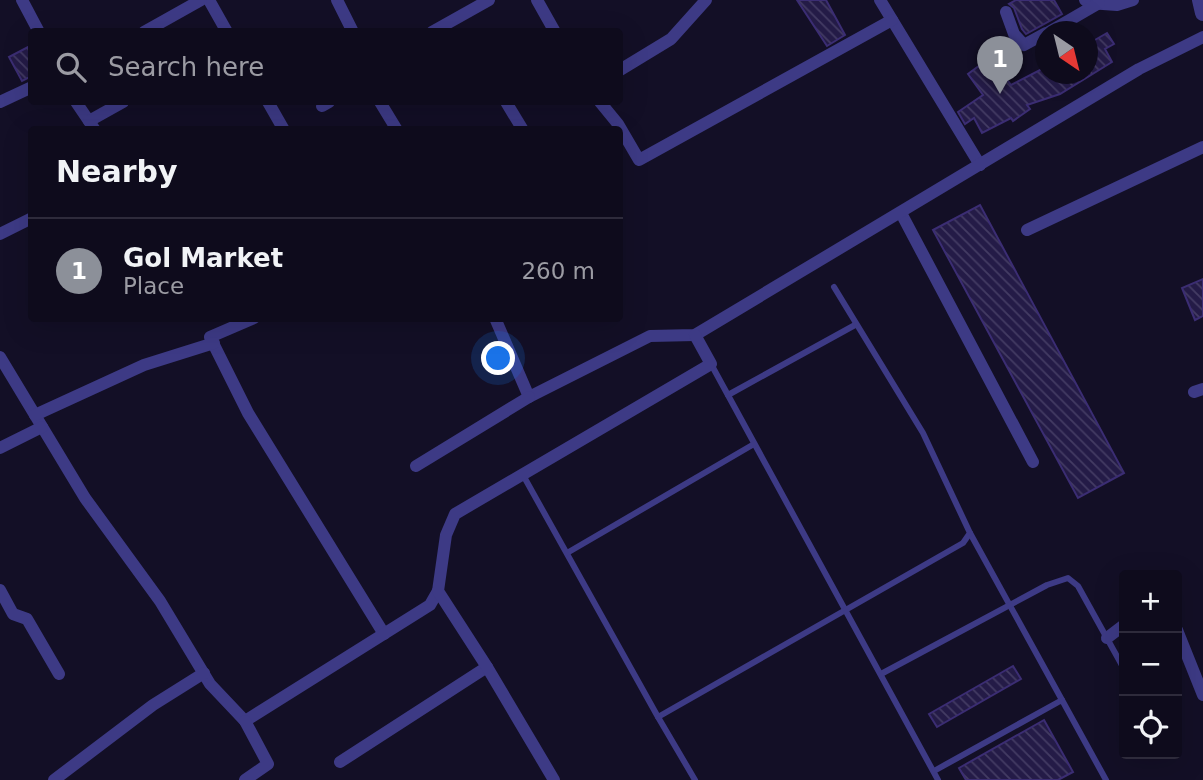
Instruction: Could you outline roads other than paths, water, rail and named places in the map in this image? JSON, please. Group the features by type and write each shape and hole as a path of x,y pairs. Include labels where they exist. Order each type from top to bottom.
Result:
{"street":[{"path":"22,0 37,28"},
{"path":"151,28 201,0"},
{"path":"209,0 225,28"},
{"path":"337,0 351,28"},
{"path":"439,28 489,0"},
{"path":"537,0 553,28"},
{"path":"623,68 671,39 706,0"},
{"path":"880,0 980,165"},
{"path":"1064,21 1092,2 1117,5 1133,0"},
{"path":"1200,0 1203,13"},
{"path":"1006,12 1014,34 1024,45 1035,39"},
{"path":"623,139 639,160 892,20"},
{"path":"416,466 529,397 650,336 695,335 1139,69 1203,37"},
{"path":"0,102 28,89"},
{"path":"78,105 92,125 119,105"},
{"path":"269,105 279,126"},
{"path":"382,105 395,126"},
{"path":"508,105 521,126"},
{"path":"602,105 613,126"},
{"path":"1027,230 1203,147"},
{"path":"901,212 1033,462"},
{"path":"0,234 28,220"},
{"path":"245,322 210,337 248,413 384,634"},
{"path":"497,322 529,397"},
{"path":"245,721 430,605 438,591 446,535 455,514 711,364 695,335"},
{"path":"35,415 144,365 214,343"},
{"path":"0,357 85,498 160,601 211,684 245,721 268,764 246,780"},
{"path":"0,448 42,427"},
{"path":"0,590 13,614 27,619 59,674"},
{"path":"438,591 554,780"},
{"path":"1107,638 1119,629"},
{"path":"1178,633 1203,695"},
{"path":"340,762 487,667"},
{"path":"54,780 153,705 204,673"}],"lane":[{"path":"834,287 923,433 970,533 1106,780"},
{"path":"728,395 855,325"},
{"path":"711,364 938,780"},
{"path":"567,553 754,444"},
{"path":"523,474 695,780"},
{"path":"658,717 963,544 970,533"},
{"path":"881,674 1046,585 1068,579 1079,586 1119,660"},
{"path":"934,771 1062,699"}],"place":[{"name":"Gol Market","path":"1000,94"}]}
